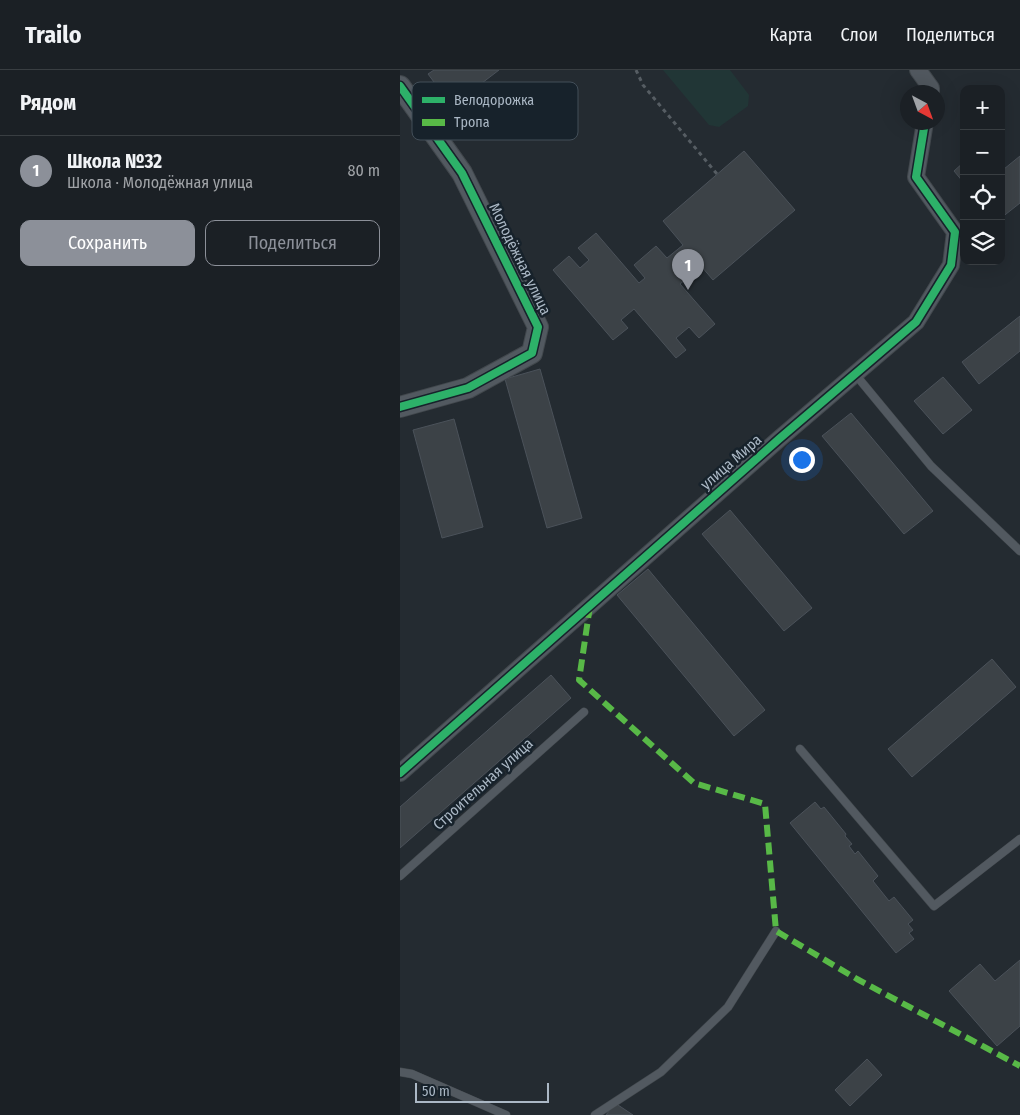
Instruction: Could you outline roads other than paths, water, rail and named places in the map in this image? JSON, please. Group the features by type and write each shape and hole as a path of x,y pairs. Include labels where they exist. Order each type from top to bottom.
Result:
{"street":[{"path":"918,70 929,85"},
{"name":"Молодёжная улица","path":"400,86 412,103"},
{"name":"улица Мира","path":"400,773 916,322 950,265 955,232 916,177 924,130"},
{"name":"Молодёжная улица","path":"400,407 468,388 532,354 538,327 462,173 438,140"}],"lane":[{"path":"855,374 931,466 1020,551"},
{"name":"Строительная улица","path":"400,876 584,712"},
{"path":"800,749 934,906 1020,839"},
{"path":"594,1115 660,1072 728,1007 776,931"},
{"path":"400,1072 412,1074 506,1115"}],"place":[{"name":"Школа №32","path":"688,290"}]}
